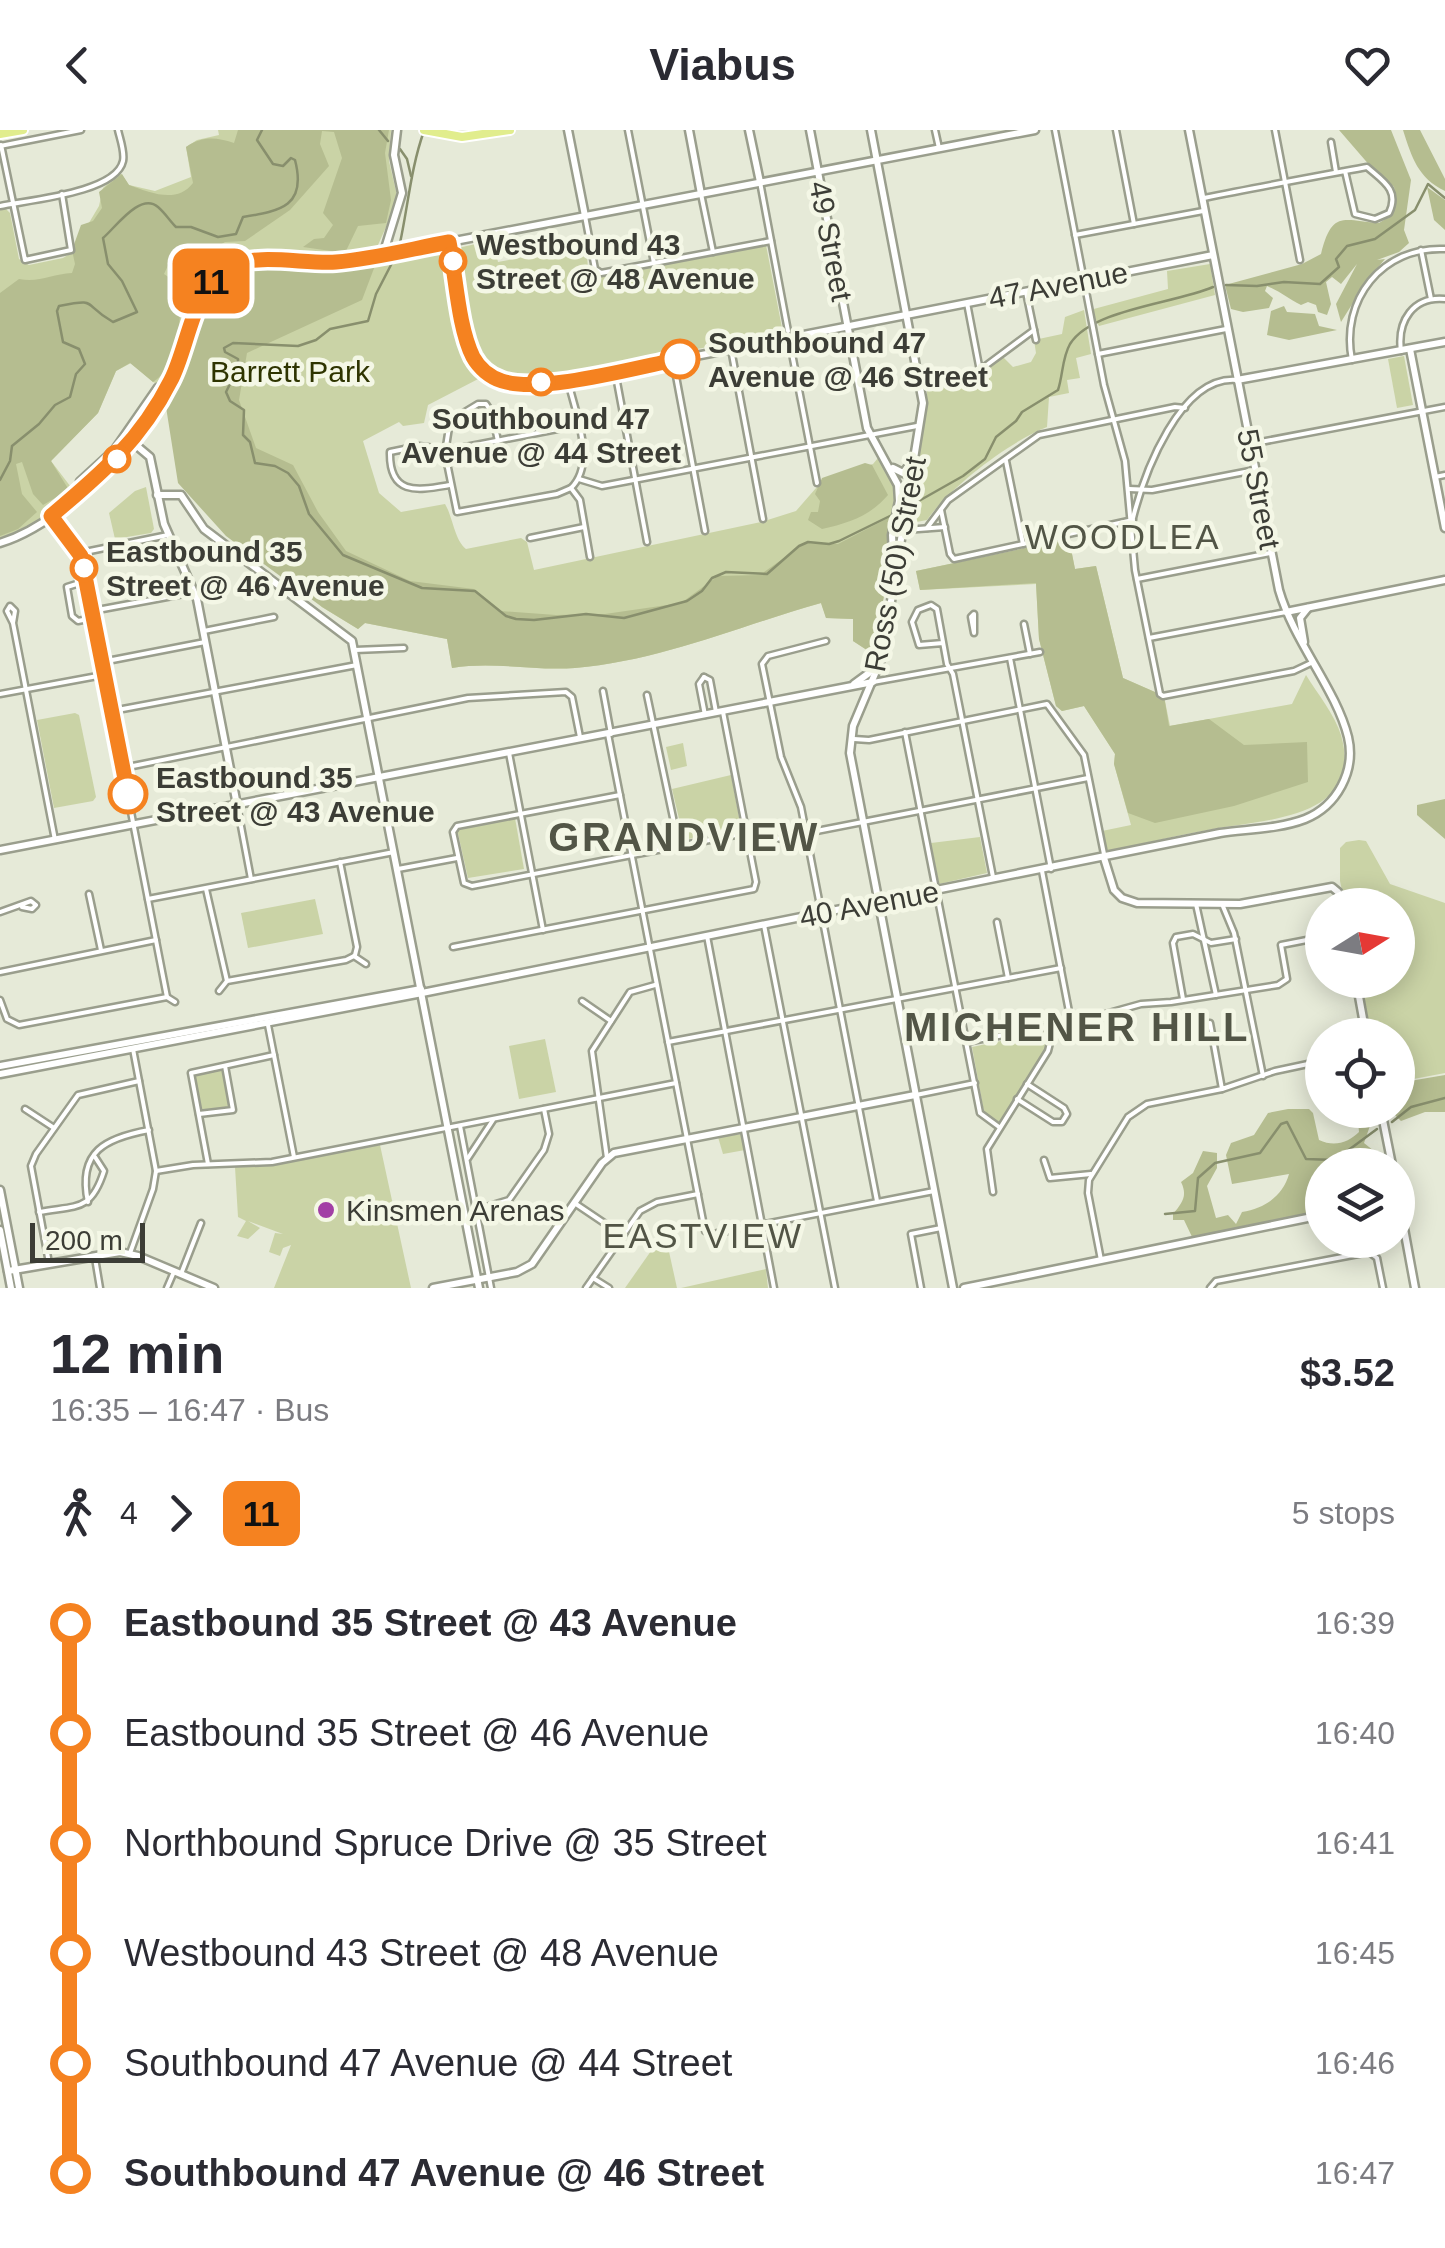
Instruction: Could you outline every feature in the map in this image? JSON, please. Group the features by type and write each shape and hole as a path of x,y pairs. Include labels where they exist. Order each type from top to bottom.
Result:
{"main road":[{"path":"0,134 23,130"},
{"path":"427,131 462,137 510,130"}],"street":[{"path":"62,194 71,250 30,261 22,256 0,146 47,133 80,130"},
{"path":"0,206 101,186 124,159 118,130"},
{"path":"383,255 402,193 394,155 397,130"},
{"path":"568,130 598,273 771,242"},
{"path":"628,130 654,264"},
{"path":"689,130 713,252"},
{"path":"749,130 816,483"},
{"name":"49 Street","path":"810,130 869,434 898,485 892,545 894,580"},
{"name":"Ross (50) Street","path":"871,130 924,404 883,652 859,710 850,739 850,756 953,1288"},
{"path":"936,130 939,148"},
{"path":"78,481 128,439 171,380 204,294 218,273 242,262 330,262 392,254 995,134 1036,130"},
{"path":"1055,130 1129,490 1137,579 1160,692 1163,696 1294,671 1312,663"},
{"path":"1116,130 1134,224"},
{"name":"55 Street","path":"1189,130 1271,553 1286,612 1343,723 1350,753 1341,788 1324,807 1305,819"},
{"path":"1275,130 1300,260"},
{"path":"1331,142 1336,173"},
{"path":"1202,198 1285,182 1368,167 1390,186 1394,202 1387,214 1372,219 1355,214 1346,171"},
{"path":"1075,235 1204,211"},
{"name":"47 Avenue","path":"449,242 470,348 478,364 490,375 515,383 568,381 789,334 1213,255"},
{"path":"1352,360 1351,318 1366,284 1392,262 1421,250 1445,249"},
{"path":"1421,250 1431,299"},
{"path":"1026,292 1036,340"},
{"path":"1445,299 1418,304 1405,317 1400,332 1422,411 1445,528"},
{"path":"968,303 980,371"},
{"path":"1098,354 1228,329"},
{"path":"921,384 980,371 1034,330"},
{"path":"1133,520 1140,490 1160,444 1185,408 1213,384 1445,342"},
{"path":"731,349 763,519"},
{"path":"673,360 704,531"},
{"path":"614,371 647,542"},
{"path":"498,441 491,410 481,403 450,420 444,450 457,512 571,488 580,479 584,460 568,381"},
{"path":"0,543 28,532 51,516 115,462 156,387"},
{"path":"1250,444 1445,407"},
{"path":"927,528 948,500 1043,434 1185,408"},
{"path":"450,484 410,490 400,484 389,457 392,450 416,446 444,450 578,425"},
{"path":"580,479 600,486 920,427"},
{"path":"128,439 150,457 168,535 194,592 251,879"},
{"path":"888,464 905,472 917,451"},
{"path":"1006,458 1023,544"},
{"path":"1129,490 1255,470"},
{"path":"1435,477 1445,475"},
{"path":"571,488 579,498 590,557"},
{"path":"157,495 181,494 204,528 345,633 355,650 479,1284"},
{"path":"942,510 951,558 1133,520"},
{"path":"51,516 80,552 156,940 168,997 174,1002"},
{"path":"895,520 904,530"},
{"path":"892,545 894,537 904,530 945,527"},
{"path":"530,538 585,528"},
{"path":"80,552 168,535"},
{"path":"1137,579 1271,553"},
{"path":"1149,638 1445,580"},
{"path":"86,581 68,586 74,620 194,592"},
{"path":"943,644 918,645 912,622 916,611 928,605 936,607 994,880"},
{"path":"1306,653 1300,618 1309,607"},
{"path":"204,631 274,617"},
{"path":"13,623 56,840"},
{"path":"1024,624 1030,654"},
{"path":"826,641 764,659 781,758 801,807 878,1202"},
{"path":"102,662 206,642"},
{"path":"355,650 404,648"},
{"path":"846,688 866,675 883,652"},
{"path":"0,850 1040,652"},
{"path":"1010,658 1035,788 1071,1022"},
{"path":"112,712 358,665"},
{"path":"0,694 104,675"},
{"path":"454,947 755,888 720,713 710,680 704,678 699,684 706,716"},
{"path":"846,688 859,694 859,710"},
{"path":"602,691 706,1232 713,1234 934,1191"},
{"path":"122,768 470,698 564,692 571,695 580,740"},
{"path":"647,694 679,846"},
{"path":"850,739 869,740 1050,706 1083,754 1104,858 1112,885 1126,900 1144,904 1222,904 1305,893"},
{"path":"905,732 980,1113 999,1127"},
{"path":"509,754 543,930"},
{"path":"748,844 1088,778"},
{"path":"620,795 455,828 466,886 746,833"},
{"name":"40 Avenue","path":"0,1074 1305,819"},
{"path":"148,898 394,852"},
{"path":"398,869 458,858"},
{"path":"219,991 227,981 354,956 357,947 340,862"},
{"path":"206,888 227,981"},
{"path":"88,894 101,950"},
{"path":"1196,904 1216,995"},
{"path":"1222,904 1236,938 1263,1076"},
{"path":"0,912 22,907"},
{"path":"997,922 1008,978"},
{"path":"764,925 834,1288"},
{"path":"1183,1000 1173,943 1176,937 1193,934 1206,941 1236,938"},
{"path":"707,936 774,1288"},
{"path":"0,972 156,940"},
{"path":"966,1042 1142,1004 1278,985 1286,980 1281,945 1305,940"},
{"path":"354,956 366,964"},
{"path":"668,1042 1061,968"},
{"path":"607,1158 591,1055 632,991 657,984"},
{"path":"0,1000 10,1023 21,1025 168,997"},
{"path":"582,1001 610,1021"},
{"path":"267,1020 294,1157"},
{"path":"1210,1024 1222,1089"},
{"path":"994,1192 986,1149 1050,1048 1049,1026"},
{"path":"130,1253 156,1171 132,1046"},
{"name":"40 Avenue","path":"2,1065 132,1046"},
{"path":"208,1164 191,1073 274,1056"},
{"path":"199,1114 233,1110 225,1064"},
{"path":"1100,1260 1087,1190 1091,1174 1132,1112 1149,1103 1222,1089 1305,1065"},
{"path":"49,1263 31,1166 81,1093 140,1081"},
{"path":"432,1288 479,1284 489,1277 520,1271 532,1264 607,1158 620,1152 974,1083"},
{"path":"156,1171 266,1162 676,1084"},
{"path":"1017,1099 1055,1123 1061,1123 1066,1116 1064,1108 1026,1084"},
{"path":"25,1109 54,1128"},
{"path":"476,1210 509,1200 534,1164 548,1140 544,1109"},
{"path":"467,1162 494,1118"},
{"path":"460,1125 491,1288"},
{"path":"88,1202 84,1179 95,1157 113,1138 149,1130"},
{"path":"39,1212 88,1202 96,1194 104,1171 95,1157"},
{"path":"1044,1160 1049,1178 1091,1174"},
{"path":"0,1190 8,1271 20,1288"},
{"path":"586,1288 637,1214 647,1206 698,1194"},
{"path":"576,1204 622,1236"},
{"path":"964,1288 1305,1218"},
{"path":"167,1288 201,1223"},
{"path":"921,1288 910,1234 942,1228"},
{"path":"0,1230 11,1288"},
{"path":"1211,1286 1369,1252 1376,1256 1383,1288"},
{"path":"8,1271 94,1254 130,1253 214,1288"},
{"path":"94,1254 100,1288"},
{"path":"1409,1258 1415,1288"},
{"path":"594,1278 609,1288"}],"green space":[{"path":"218,130 391,130 389,161 398,200 378,245 326,257 235,260 211,271 163,386 131,363 116,371 98,413 51,461 77,495 38,526 0,543 0,210 10,213 19,259 29,265 63,258 71,253 99,206 103,188 120,172 129,185 155,191 191,177 186,147 219,135"},
{"path":"238,130 389,130 385,153 391,200 386,223 358,226 345,253 303,247 314,239 324,238 333,225 323,213 342,158 334,132 322,131 320,144 329,166 290,210 245,241 225,242 207,253 194,268 172,257 164,274 180,285 180,310 169,364 153,382 130,363 116,371 98,413 51,461 69,490 43,505 33,494 22,462 16,464 22,494 37,512 18,529 0,536 0,293 19,279 72,273 72,250 81,225 93,221 102,208 99,192 122,174 129,185 146,191 179,193 193,183 186,147 209,139 234,143"},
{"path":"1339,130 1391,130 1411,180 1404,230 1409,243 1399,252 1377,260 1385,259 1341,322 1336,304 1357,264 1341,284 1332,277 1326,282 1331,304 1327,315 1318,312 1316,305 1301,305 1267,286 1265,291 1273,298 1269,308 1243,312 1231,309 1225,285 1302,264 1321,254 1330,230 1341,221 1379,223 1392,215 1394,187"},
{"path":"1403,130 1420,130 1445,179 1445,191 1422,173"},
{"path":"1427,187 1445,200 1445,230 1434,220"},
{"path":"493,240 498,262 586,245 588,268 598,276 766,245 783,333 558,375 505,375 476,350 458,248"},
{"name":"Barrett Park","path":"445,248 468,362 482,377 428,405 424,423 403,426 399,422 363,441 379,493 401,512 445,504 466,549 521,538 527,542 534,570 761,522 796,511 823,480 873,464 878,458 894,485 895,495 888,540 889,569 873,654 853,641 853,619 826,618 821,603 669,650 607,664 559,669 483,665 452,668 447,639 365,623 358,629 322,607 166,407 168,395 240,269 353,268"},
{"path":"376,263 362,300 247,353 239,400 256,448 293,465 318,512 346,551 410,581 474,589 500,611 605,614 681,603 718,576 760,575 805,543 838,544 892,516 889,569 873,654 853,641 853,619 826,618 821,603 669,650 607,664 559,669 483,665 452,668 447,639 365,623 358,629 226,536 178,483 166,407 168,395 183,374 213,284 240,269 353,268"},
{"path":"1210,264 1215,295 1099,326 1090,310 1168,289 1167,271"},
{"path":"1284,306 1287,312 1315,314 1319,326 1337,330 1289,340 1267,335 1271,311"},
{"path":"1084,310 1091,354 1076,358 1080,378 1067,380 1069,393 1049,397 1047,427 982,466 927,520 911,523 908,515 927,408 927,386 978,376 1002,356 1013,367 1031,362 1036,353 1034,340 1062,334 1065,317"},
{"path":"1404,356 1413,405 1397,408 1388,359"},
{"path":"865,463 872,465 888,495 881,502 858,518 832,527 822,529 808,520 811,512 818,512 820,501 815,494 822,478"},
{"path":"146,487 154,529 151,533 115,539 109,513 135,491"},
{"path":"1069,539 1075,569 1096,566 1123,678 1164,696 1170,726 1292,704 1306,675 1341,735 1345,763 1339,784 1325,799 1283,817 1107,851 1102,831 1131,825 1114,764 1115,754 1084,706 1062,711 1056,706 1039,639 1036,584 920,590 916,571"},
{"path":"1069,539 1075,569 1096,566 1123,678 1164,696 1169,726 1209,719 1244,745 1307,742 1308,782 1234,806 1155,823 1128,813 1114,764 1115,754 1084,706 1062,711 1056,706 1039,639 1036,583 920,590 916,571"},
{"path":"79,715 96,797 93,801 54,808 37,720"},
{"path":"683,743 687,766 671,770 666,747"},
{"path":"731,775 741,828 684,840 672,789"},
{"path":"1445,799 1445,839 1417,815 1417,805"},
{"path":"515,818 524,869 468,878 457,829"},
{"path":"980,837 987,873 939,884 931,843"},
{"path":"1366,841 1390,884 1402,888 1341,888 1340,848 1346,842"},
{"path":"1415,893 1445,903 1445,1073 1415,1079 1415,1018 1368,1018 1364,998 1415,998"},
{"path":"315,899 323,934 248,948 241,913"},
{"path":"1044,1032 1048,1041 1045,1049 1002,1120 997,1122 984,1112 972,1047"},
{"path":"545,1039 556,1092 519,1099 509,1046"},
{"path":"225,1065 232,1112 199,1114 192,1072"},
{"path":"1445,1075 1445,1112 1415,1116 1415,1080"},
{"path":"1305,1109 1305,1128 1316,1128 1319,1140 1325,1142 1345,1141 1359,1132 1359,1128 1369,1128 1364,1143 1370,1148 1305,1148 1305,1218 1194,1241 1184,1220 1173,1220 1173,1214 1183,1199 1181,1182 1193,1173 1203,1151 1217,1153 1217,1168 1207,1186 1216,1218 1228,1215 1236,1224 1242,1212 1265,1204 1278,1195 1286,1182 1289,1174 1232,1184 1226,1155 1231,1143 1254,1135 1268,1113"},
{"path":"742,1134 745,1150 723,1154 718,1137"},
{"path":"380,1145 411,1288 274,1288 291,1245 283,1248 280,1256 269,1252 275,1233 283,1234 248,1221 260,1228 248,1239 237,1236 246,1221 238,1217 235,1167 269,1166"},
{"path":"666,1238 677,1288 625,1288 658,1241"},
{"path":"766,1269 768,1288 681,1288"}],"waterway":[{"path":"0,480 10,461 12,446 55,405 70,397 76,374 85,364 79,349 63,342 59,306 86,303 113,322 137,312 122,281 108,264 103,238 121,219 136,207 151,204 161,209 176,227 191,227 218,237 236,234 243,217 269,212 294,197 298,175 295,160 291,158 283,166 273,164 257,140 262,130"},
{"path":"379,130 388,141"},
{"path":"400,243 424,131"},
{"path":"400,149 411,176"},
{"path":"1226,285 1320,284 1339,267 1336,259 1347,246 1375,239 1415,210 1428,184 1445,198"},
{"path":"393,261 368,321 330,329 316,340 298,346 233,343 224,348 238,359 238,368 226,392 230,401 244,410 243,435 250,442 255,463 288,473 299,486 309,514 343,555 422,588 475,591 506,616 516,619 586,614 624,618 687,601 712,578 726,572 767,574 799,546 839,541 894,514"},
{"path":"910,506 985,459 996,437 1022,412 1058,390 1067,349 1081,332 1114,315 1213,287"},
{"path":"1415,1106 1445,1098"},
{"path":"1165,1214 1195,1211 1198,1178 1215,1163 1260,1153 1281,1124 1287,1122 1306,1159 1335,1160 1377,1129"}],"bus line":[{"name":"11","path":"128,794 81,556 51,516 115,462 151,414 171,380 210,281 218,273 242,262 346,261 449,242 470,348 483,370 498,380 568,381 680,359"}],"place":[{"name":"Westbound 43 Street @ 48 Avenue","path":"453,261"},
{"name":"Southbound 47 Avenue @ 46 Street","path":"680,359"},
{"name":"Southbound 47 Avenue @ 44 Street","path":"541,382"},
{"name":"Eastbound 35 Street @ 46 Avenue","path":"84,568"},
{"name":"Eastbound 35 Street @ 43 Avenue","path":"128,794"},
{"name":"Kinsmen Arenas","path":"326,1210"}],"district":[{"name":"WOODLEA","path":"1123,536"},
{"name":"GRANDVIEW","path":"684,837"},
{"name":"MICHENER HILL","path":"1077,1027"},
{"name":"EASTVIEW","path":"703,1235"}]}
